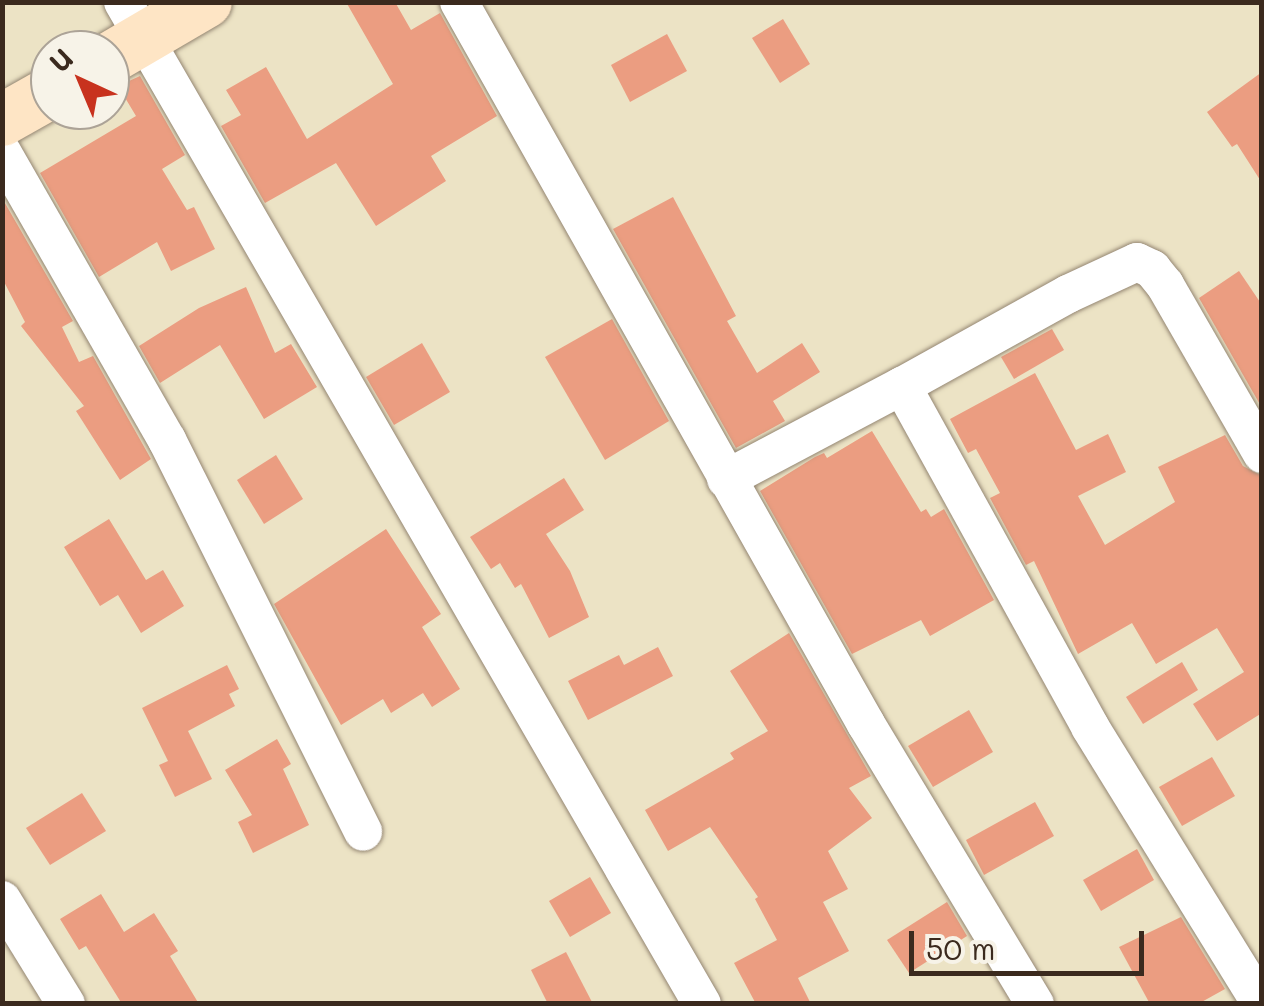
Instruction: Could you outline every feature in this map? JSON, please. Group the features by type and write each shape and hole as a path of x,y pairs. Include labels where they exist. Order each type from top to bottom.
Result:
{"street":[{"path":"130,31 206,2"},
{"path":"459,2 866,724 1035,1004"},
{"path":"130,40 702,1004"},
{"path":"2,120 30,104"},
{"path":"2,152 167,440 363,832"},
{"path":"726,479 1068,294 1137,262 1152,269 1165,285 1262,454"},
{"path":"902,386 1090,728 1261,1004"},
{"path":"2,900 66,1004"}],"building":[{"path":"346,2 395,2 411,30 440,13 497,116 431,156 446,181 376,226 336,163 265,203 221,126 241,115 226,90 266,67 307,139 393,84"},
{"path":"783,19 810,64 780,83 752,38"},
{"path":"667,34 687,71 630,102 611,65"},
{"path":"1262,72 1262,183 1237,144 1232,147 1207,112"},
{"path":"140,76 185,155 162,169 187,210 194,207 215,249 171,271 157,242 99,277 40,173 112,130 130,130 130,120 136,116 130,106 130,81"},
{"path":"673,197 736,316 727,321 757,373 802,343 820,372 773,401 785,421 736,448 613,229"},
{"path":"2,198 73,321 62,327 79,362 93,356 151,459 120,480 76,411 84,406 21,326 25,322 2,278"},
{"path":"1239,271 1262,305 1262,408 1199,298"},
{"path":"246,287 275,353 291,344 317,387 264,419 220,345 160,383 139,346 199,308"},
{"path":"612,319 669,421 605,460 545,357"},
{"path":"1052,329 1064,350 1014,379 1001,357"},
{"path":"422,343 450,392 394,425 366,377"},
{"path":"1035,373 1076,450 1108,434 1126,472 1078,496 1105,545 1175,502 1158,467 1225,435 1243,466 1262,476 1262,713 1217,741 1193,704 1244,672 1217,628 1156,664 1132,623 1078,654 1034,561 1026,565 990,498 1000,493 976,449 968,453 950,419"},
{"path":"872,431 921,512 926,509 931,517 944,509 994,600 930,636 921,620 852,654 760,491 815,457 824,453 827,458"},
{"path":"276,455 303,499 264,524 237,480"},
{"path":"564,478 584,510 546,534 570,571 589,617 549,638 521,584 515,588 500,563 491,569 470,537"},
{"path":"109,519 146,580 163,570 184,606 141,633 118,595 100,606 64,547"},
{"path":"386,529 441,614 422,627 460,689 432,707 423,693 391,713 383,699 341,725 274,604"},
{"path":"789,633 871,776 849,788 872,818 828,851 848,889 823,902 849,951 798,978 811,1004 756,1004 734,963 777,940 755,899 758,897 710,827 668,851 645,810 734,759 730,753 768,731 730,671"},
{"path":"658,647 673,676 588,720 568,681 619,655 624,665"},
{"path":"1182,662 1198,690 1143,724 1126,697"},
{"path":"227,665 239,689 229,694 235,706 188,731 212,779 175,797 159,765 168,761 142,708"},
{"path":"969,710 993,752 933,787 908,746"},
{"path":"277,739 291,764 283,769 309,825 253,853 238,822 252,815 225,770"},
{"path":"1212,757 1235,796 1182,826 1159,787"},
{"path":"82,793 106,831 50,865 26,828"},
{"path":"1035,802 1054,836 984,875 966,840"},
{"path":"1137,849 1154,880 1101,911 1083,880"},
{"path":"590,877 611,913 570,937 549,901"},
{"path":"101,894 124,932 154,913 178,951 170,956 199,1004 122,1004 86,946 79,950 60,919"},
{"path":"947,902 967,936 909,973 887,940"},
{"path":"1181,917 1225,989 1198,1004 1150,1004 1119,947"},
{"path":"566,952 593,1004 548,1004 531,970"}]}
